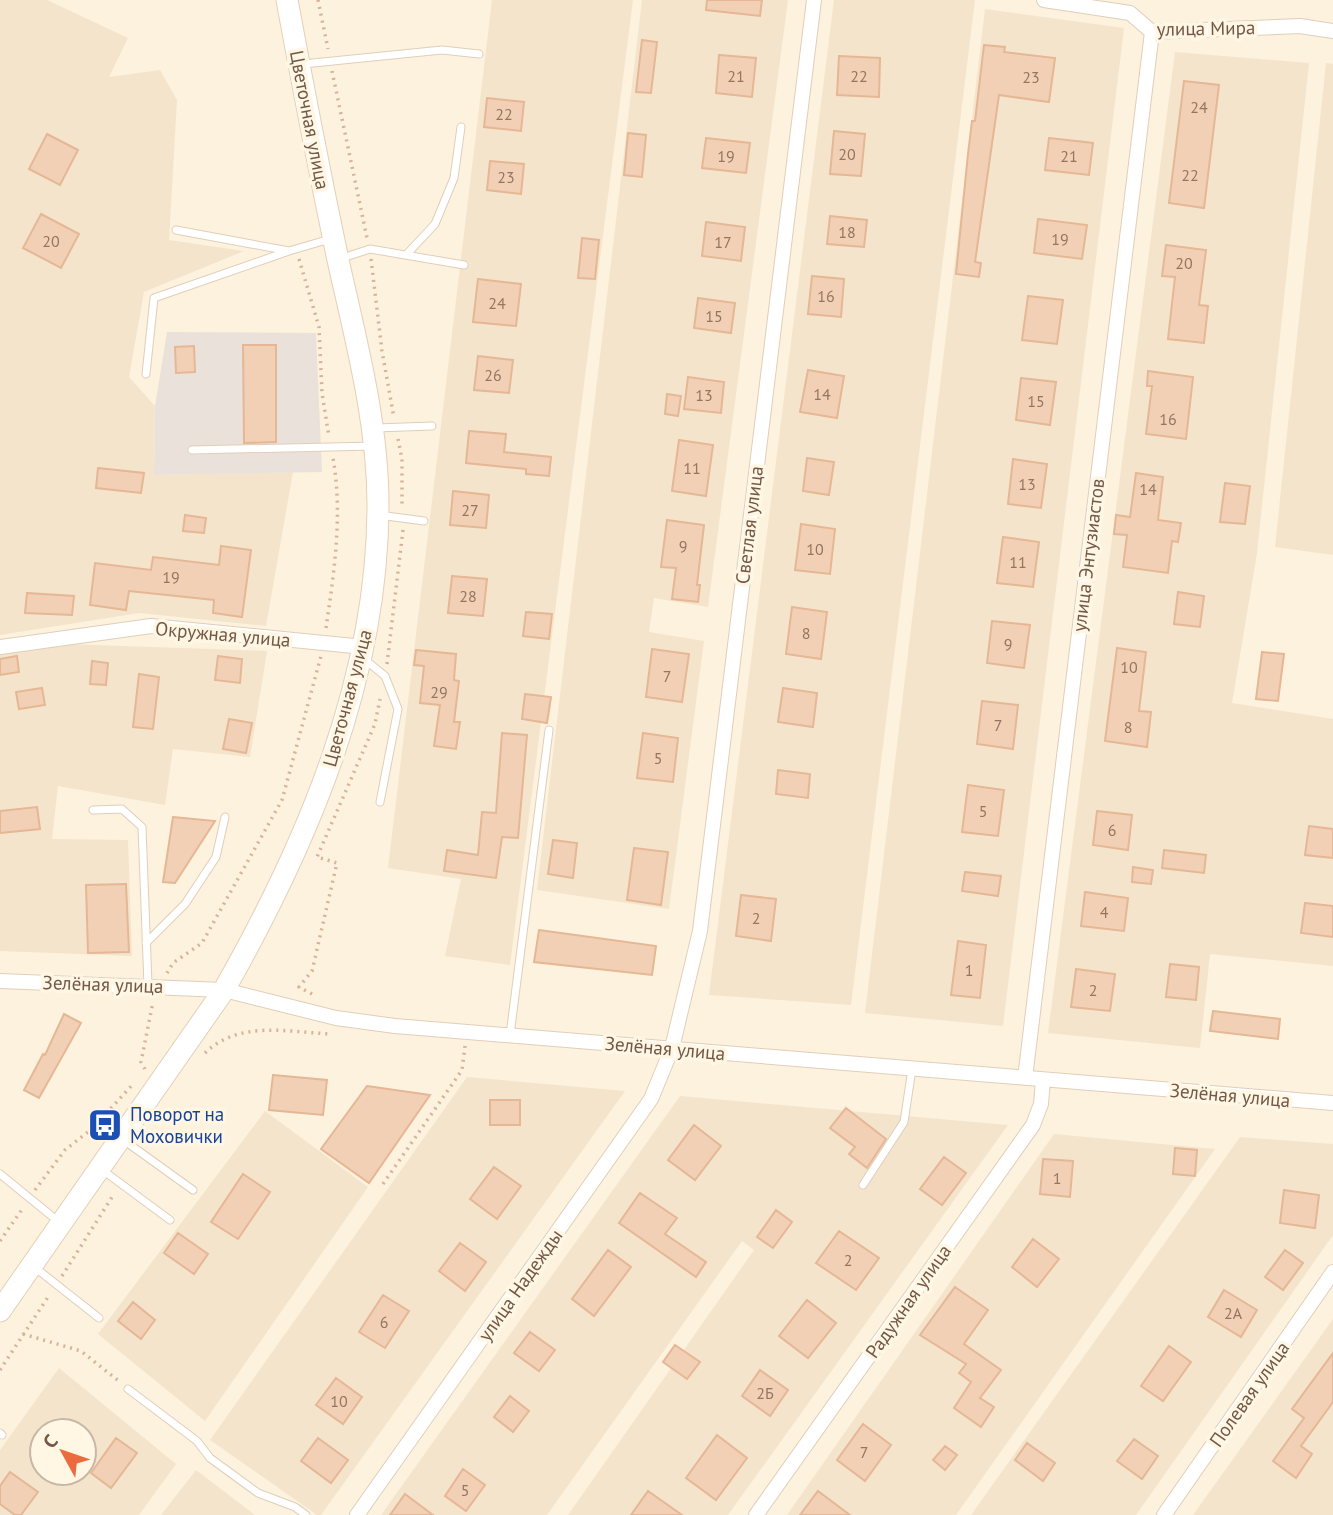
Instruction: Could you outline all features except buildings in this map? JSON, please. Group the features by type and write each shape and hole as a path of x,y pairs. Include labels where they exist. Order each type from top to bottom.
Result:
{"main road":[{"name":"Цветочная улица","path":"0,1311 224,990 293,856 333,757 362,652 373,593 377,515 373,437 360,360 286,0"}],"street":[{"name":"Светлая улица","path":"672,1048 700,931 814,0"},
{"name":"улица Мира","path":"1044,0 1130,13 1152,32 1300,26 1333,31"},
{"name":"улица Энтузиастов","path":"1025,1078 1152,32"},
{"name":"Окружная улица","path":"0,647 151,626 324,644 362,652"},
{"name":"Зелёная улица","path":"0,981 153,985 224,990 336,1018 466,1032 1333,1103"},
{"name":"улица Надежды","path":"357,1515 651,1099 672,1048"},
{"name":"Радужная улица","path":"756,1515 1033,1125 1041,1104 1043,1080"},
{"name":"Полевая улица","path":"1164,1515 1333,1272"}],"lane":[{"path":"299,64 442,50 479,54"},
{"path":"407,255 435,224 454,178 461,127"},
{"path":"176,230 293,251 370,249 464,265"},
{"path":"146,374 153,298 293,251"},
{"path":"192,450 331,447 432,426"},
{"path":"377,515 424,521"},
{"path":"362,652 385,676 398,709 380,802"},
{"path":"510,1035 549,730"},
{"path":"93,810 122,809 142,827 146,943 153,985"},
{"path":"146,943 185,904 216,857 225,817"},
{"path":"863,1185 904,1122 912,1069"},
{"path":"121,1138 193,1190"},
{"path":"101,1168 170,1220"},
{"path":"0,1174 62,1224"},
{"path":"33,1265 99,1318"},
{"path":"128,1389 197,1441 210,1458 258,1493 295,1507 306,1515"}],"path":[{"path":"145,1070 141,1062 153,985 173,963 202,943 282,800 324,644 336,559 336,474 322,393 319,327 293,251"},
{"path":"317,857 337,863 312,971 299,988 318,997"},
{"path":"204,1054 216,1042 234,1033 251,1030 331,1034 336,1018"},
{"path":"383,1184 462,1070 466,1032"},
{"path":"0,1241 65,1150 93,1128 137,1080"},
{"path":"0,1370 121,1183"},
{"path":"23,1334 81,1351 128,1389"}],"shaded area":[{"path":"0,0 47,0 128,38 109,77 160,70 177,100 169,240 244,251 144,292 129,377 155,406 154,475 293,472 266,626 139,613 0,635"},
{"path":"492,0 633,0 510,965 445,956 461,879 388,868"},
{"path":"642,0 788,0 708,607 654,598 649,632 704,641 669,909 537,890"},
{"path":"834,0 975,0 851,1005 709,995"},
{"path":"985,9 1124,28 1003,1026 865,1013"},
{"path":"1175,52 1309,63 1257,553 1232,703 1333,719 1333,966 1210,954 1200,1048 1048,1033"},
{"path":"1326,63 1333,64 1333,555 1275,547"},
{"path":"167,332 316,333 322,472 154,475 155,406"},
{"path":"65,644 267,651 250,757 173,749 165,805 58,786 52,839 128,840 132,956 0,951 0,655"},
{"path":"467,1077 625,1091 321,1515 317,1515 210,1440"},
{"path":"680,1096 1008,1125 728,1515 568,1515 754,1250 742,1241 547,1515 381,1515"},
{"path":"265,1111 368,1187 205,1421 98,1334"},
{"path":"1054,1134 1215,1149 956,1515 787,1515"},
{"path":"1240,1137 1333,1144 1333,1235 1136,1515 971,1515"},
{"path":"1333,1319 1333,1515 1193,1515"},
{"path":"59,1368 176,1464 139,1515 0,1515 0,1450"},
{"path":"196,1470 255,1515 161,1515"}],"place":[{"name":"Поворот на Моховички","path":"105,1125"}]}
